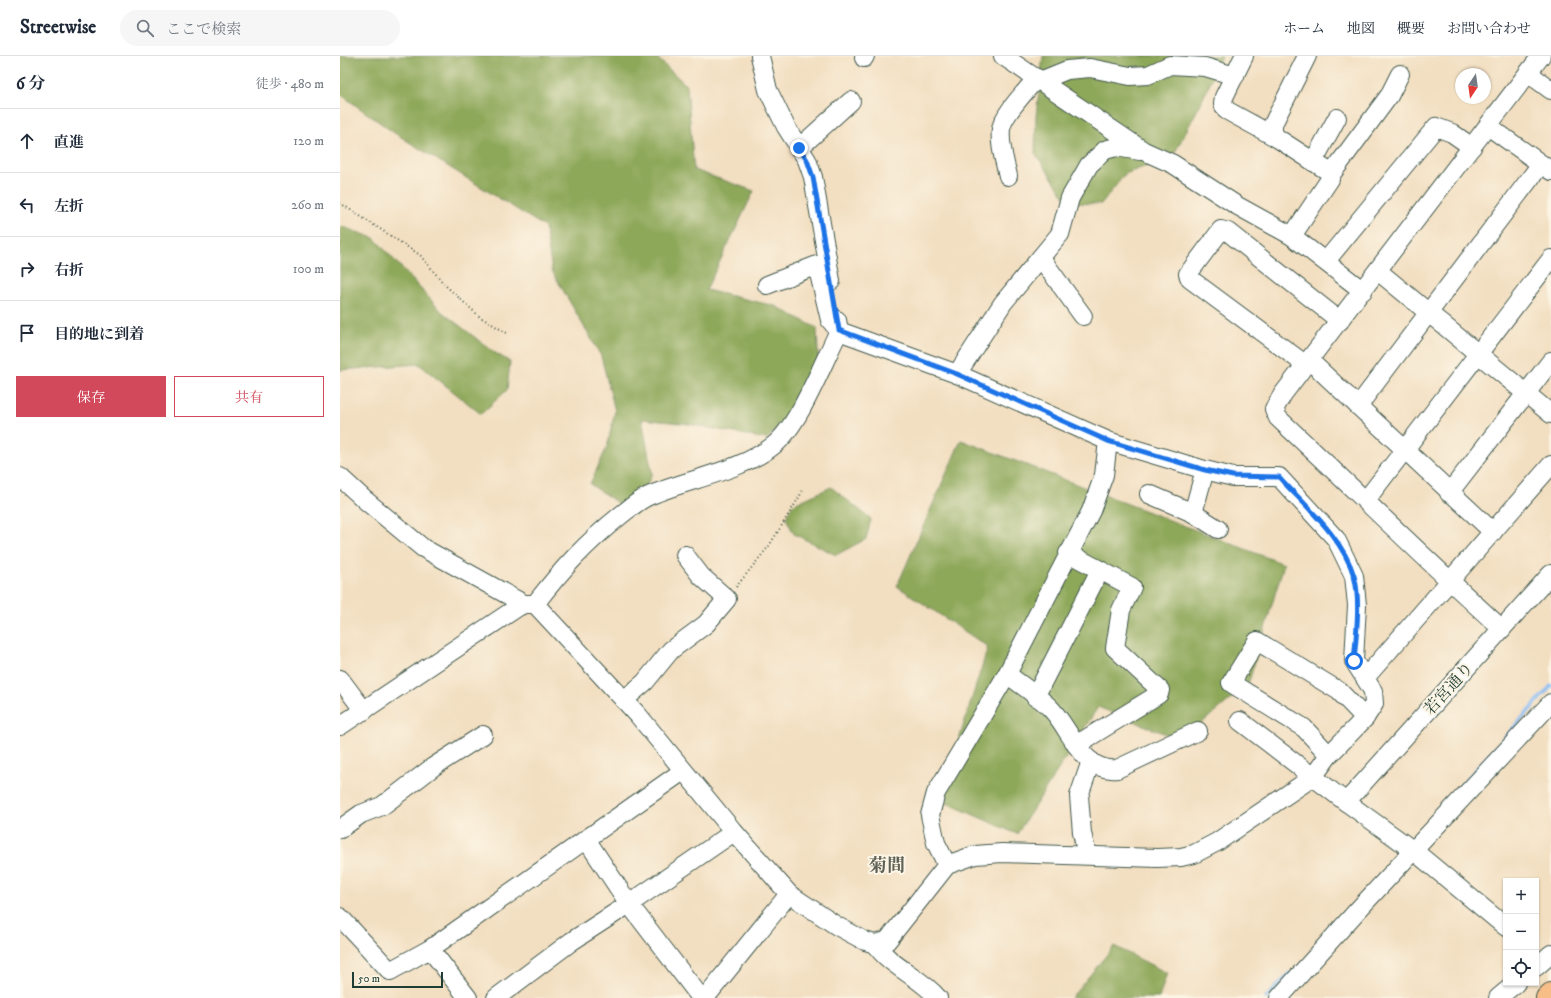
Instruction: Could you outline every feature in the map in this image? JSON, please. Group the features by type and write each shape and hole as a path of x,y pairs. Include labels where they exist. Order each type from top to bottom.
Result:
{"highway":[{"path":"1546,998 1551,994"}],"street":[{"path":"340,726 530,604 576,554 633,506 650,495 754,458 774,445 786,433 801,408 839,330 813,177 807,160 786,127 768,90 760,56"},
{"path":"1004,56 1144,151 1172,164 1231,202 1292,236 1363,291"},
{"path":"1244,56 1224,97 1223,104 1226,110 1277,138 1331,173 1330,176"},
{"path":"1277,138 1273,133 1273,124 1307,56"},
{"path":"1502,629 1449,582 1366,500 1278,418 1274,409 1283,394 1541,56"},
{"path":"1008,176 1003,151 1001,129 1012,108 1039,79 1067,70 1090,68 1130,76 1148,75 1170,65 1205,67 1235,76"},
{"path":"1528,73 1551,90"},
{"path":"1292,236 1330,176 1389,96 1400,74"},
{"path":"799,148 852,101"},
{"path":"1313,162 1337,118"},
{"path":"1358,406 1428,313 1546,167 1488,126"},
{"path":"1326,261 1436,127 1452,133 1472,147"},
{"path":"957,374 1003,303 1060,234 1070,198 1089,165 1105,150 1116,147 1144,151"},
{"path":"1340,321 1228,232 1221,230 1188,274 1190,279 1308,363 1358,406 1404,451 1493,532"},
{"path":"1041,258 1083,316"},
{"path":"1366,500 1551,259"},
{"path":"340,477 365,500 423,548 540,608 624,700 734,832 789,894 838,926 865,941 876,944 886,940 898,928 947,866 975,855 1002,852 1157,858 1181,857 1194,854 1217,842 1313,777 1329,755 1365,718 1374,704 1373,691 1354,661 1357,604 1354,576 1336,539 1279,477 1233,476 1205,470 1108,441 957,374 839,330 830,320 817,265 767,285"},
{"path":"1378,271 1551,414"},
{"path":"1449,492 1551,360"},
{"path":"947,866 936,843 930,815 936,793 1007,674 1068,553 1091,511 1104,475 1108,441"},
{"path":"1365,678 1551,465"},
{"path":"1193,513 1205,470"},
{"path":"1149,494 1193,513 1218,529"},
{"path":"1068,553 1132,587 1121,610 1115,648 1160,690 1159,694 1076,745"},
{"path":"624,700 645,682 671,650 706,624 727,599 701,576 685,555"},
{"path":"1035,697 1100,570"},
{"name":"若宮通り","path":"1346,802 1551,574"},
{"path":"1329,755 1304,728 1231,682 1257,641 1339,691 1365,718"},
{"path":"1007,674 1052,710 1076,745 1091,761 1102,769 1117,769 1198,731"},
{"path":"340,679 364,711"},
{"path":"1279,998 1357,911 1551,703"},
{"path":"1240,721 1346,802 1414,850 1503,924"},
{"path":"340,829 361,814 382,806 433,767 483,735"},
{"path":"1087,855 1082,833 1079,796 1091,761"},
{"path":"340,917 390,971 430,949 683,771"},
{"path":"497,998 572,941 734,832"},
{"path":"586,839 629,904 701,998"},
{"path":"705,998 789,894"},
{"path":"876,944 883,955 932,990 938,998"},
{"path":"430,949 468,998"},
{"path":"1498,998 1512,986"}],"path":[{"path":"340,203 420,255 445,285 480,317 507,333"},
{"path":"727,599 769,546 800,496 802,489"}],"green space":[{"path":"340,56 655,56 687,86 694,170 754,191 706,290 775,306 817,328 819,372 801,412 766,439 689,424 642,419 652,473 635,515 590,484 607,447 615,411 601,356 552,271 545,227 393,132 340,94"},
{"path":"1043,56 1222,56 1201,103 1173,156 1125,174 1101,204 1069,203 1035,153 1036,116"},
{"path":"340,226 374,238 442,312 494,352 510,362 507,390 481,414 419,364 340,370"},
{"path":"961,440 1284,564 1248,685 1181,740 1098,707 1017,834 940,800 988,647 897,586"},
{"path":"831,487 871,519 866,539 836,555 794,534 786,518 792,505"},
{"path":"1114,946 1167,973 1159,998 1071,998"}],"waterway":[{"path":"1455,793 1551,686"},
{"path":"1266,998 1290,973"}],"district":[{"name":"菊間","path":"887,865"}],"route":[{"path":"799,148 807,160 813,177 839,330 957,374 1030,408 1108,441 1205,470 1233,476 1279,477 1336,539 1354,576 1357,604 1354,661"}]}
